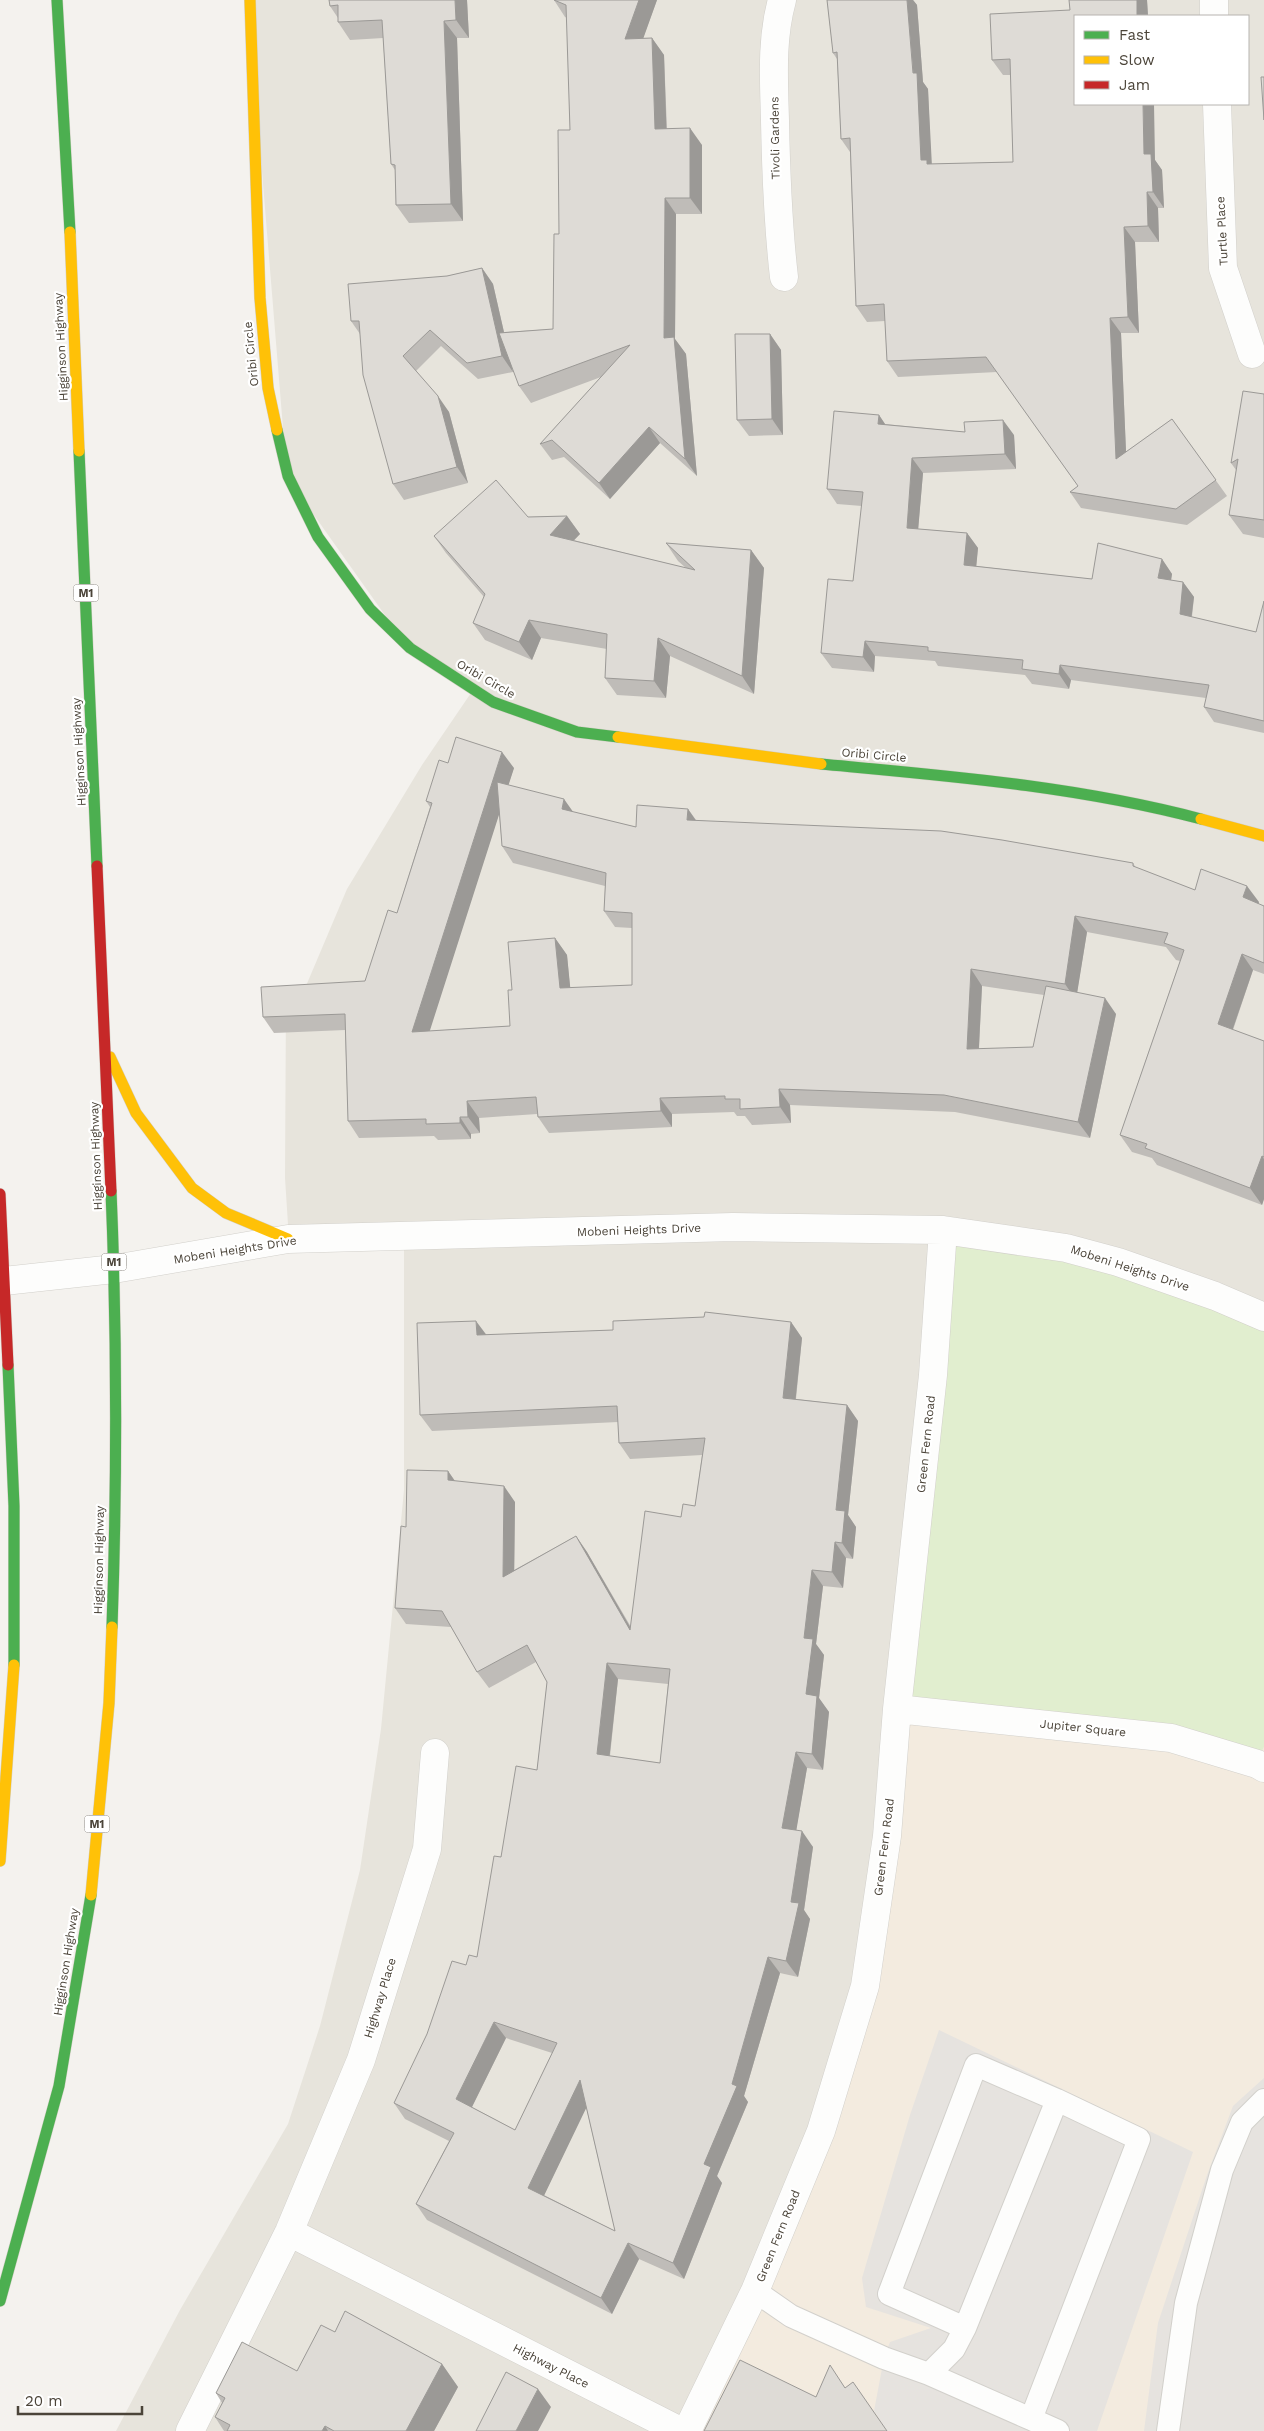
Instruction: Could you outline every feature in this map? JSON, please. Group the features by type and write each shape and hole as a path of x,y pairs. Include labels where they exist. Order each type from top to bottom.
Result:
{"main road":[{"name":"Higginson Highway","path":"0,2301 59,2086 90,1902 109,1703 114,1558 114,1270 106,1047 65,112 58,0"},
{"name":"Oribi Circle","path":"250,0 260,298 268,388 288,476 318,536 370,609 410,648 493,702 577,732 800,762 966,778 1073,791 1151,806 1264,836"},
{"path":"106,1047 136,1112 192,1188 226,1213 288,1240"},
{"path":"0,1194 2,1282 14,1506 14,1677 0,1861"}],"street":[{"name":"Tivoli Gardens","path":"782,0 775,40 774,70 777,222 784,277"},
{"path":"1214,0 1214,15"},
{"name":"Turtle Place","path":"1217,105 1223,268 1252,354"},
{"name":"Mobeni Heights Drive","path":"2,1282 114,1270 288,1240 733,1227 943,1230 1066,1248 1118,1262 1216,1296 1264,1317"},
{"name":"Green Fern Road","path":"687,2431 755,2291 821,2131 864,1986 887,1836 897,1709 933,1375 943,1230"},
{"name":"Jupiter Square","path":"897,1709 1082,1727 1171,1738 1262,1761"},
{"name":"Highway Place","path":"190,2431 289,2232 361,2060 427,1849 435,1753"},
{"name":"Highway Place","path":"289,2232 680,2431"}],"lane":[{"path":"966,2328 889,2294 976,2064 1139,2139 1031,2419"},
{"path":"929,2374 954,2349 966,2328 1057,2100"},
{"path":"1168,2431 1186,2303 1222,2170 1242,2122 1264,2100"},
{"path":"755,2291 791,2316 884,2358 929,2374 1058,2431"}],"shaded area":[{"path":"248,0 1264,0 1264,1319 866,1987 688,2431 116,2431 180,2310 288,2124 320,2026 360,1870 381,1729 404,1490 404,1237 289,1240 285,1178 286,997 303,993 347,889 422,765 473,690 409,649 287,477"},
{"path":"898,1709 1255,1761 1264,1747 1264,2431 688,2431 866,1987"},
{"path":"939,2030 1193,2152 1097,2431 887,2431 874,2411 884,2358 890,2342 931,2328 866,2307 862,2278 910,2115"},
{"path":"1264,2078 1264,2431 1144,2431 1158,2323 1207,2175 1233,2106"}],"green space":[{"path":"943,1230 1025,1241 1264,1319 1264,1747 1256,1761 898,1709"}],"building":[{"path":"329,0 455,0 456,20 444,21 451,204 396,205 395,165 391,164 382,20 338,22 338,5 330,6"},
{"path":"554,0 639,0 625,39 652,38 655,129 690,128 690,198 665,198 664,338 674,337 685,459 649,427 599,483 552,440 540,444 630,345 519,386 499,333 553,329 554,234 559,234 558,130 570,130 566,5"},
{"path":"827,0 907,0 913,73 917,73 921,160 927,160 927,164 1013,162 1010,59 992,60 990,14 1070,10 1069,0 1137,0 1137,15 1074,15 1074,105 1143,105 1144,154 1151,154 1153,192 1147,192 1148,226 1124,227 1128,317 1110,318 1116,459 1172,419 1216,480 1176,509 1070,492 1078,486 986,357 887,361 884,304 856,306 850,138 841,139 837,52 833,53"},
{"path":"1261,77 1264,77 1264,120"},
{"path":"482,268 502,356 467,363 430,330 403,356 438,396 457,467 393,484 363,375 359,321 351,321 348,284 447,276"},
{"path":"735,334 770,334 772,419 737,420"},
{"path":"1243,391 1264,394 1264,520 1229,515 1238,459 1231,463"},
{"path":"834,411 879,415 878,424 965,432 964,422 1003,420 1005,454 912,458 907,528 967,533 964,565 1092,579 1098,543 1162,559 1158,578 1183,582 1180,614 1256,632 1264,601 1264,721 1204,707 1209,685 1060,665 1059,674 1022,669 1023,660 928,651 928,647 865,641 863,657 821,653 828,579 853,581 863,492 827,489"},
{"path":"496,480 528,517 567,516 550,535 695,570 666,543 751,550 742,676 658,638 654,681 605,678 607,634 529,620 519,642 473,623 485,594 434,536"},
{"path":"456,737 502,752 412,1032 510,1026 508,990 512,990 508,942 555,938 560,988 632,985 632,913 604,911 606,873 502,846 497,782 564,799 562,809 636,827 637,805 688,809 687,820 941,831 1002,840 1133,863 1133,866 1195,890 1201,869 1247,886 1243,897 1264,906 1264,963 1242,954 1218,1024 1264,1041 1264,1157 1262,1156 1250,1188 1145,1148 1147,1144 1120,1135 1184,950 1164,943 1168,933 1075,916 1065,984 971,969 967,1049 1033,1047 1046,986 1105,998 1078,1122 944,1095 779,1089 780,1107 740,1109 740,1099 725,1099 725,1096 660,1098 661,1111 538,1117 536,1097 467,1101 468,1117 460,1117 460,1123 426,1124 426,1119 348,1121 345,1014 263,1017 261,987 365,981 388,910 397,913 432,803 426,801 439,760 448,763"},
{"path":"705,1312 791,1322 783,1398 847,1405 836,1510 845,1511 842,1543 835,1542 832,1572 812,1570 804,1638 813,1639 806,1694 817,1696 812,1754 796,1752 782,1828 802,1831 791,1902 799,1903 786,1961 768,1957 732,2084 737,2086 704,2164 711,2167 673,2263 628,2243 601,2298 416,2204 454,2133 394,2103 427,2034 452,1961 466,1965 469,1955 477,1957 494,1856 501,1857 516,1766 537,1770 547,1682 527,1645 477,1672 442,1611 395,1608 401,1526 406,1527 407,1470 448,1471 448,1480 504,1486 503,1577 576,1536 630,1630 645,1511 681,1517 683,1504 695,1506 705,1438 619,1443 617,1406 420,1415 417,1323 476,1321 477,1335 613,1330 613,1321 704,1317","holes":["607,1663 670,1669 660,1763 597,1754","494,2022 557,2043 515,2130 456,2099","580,2080 615,2231 528,2188"]},
{"path":"345,2311 442,2364 406,2431 334,2431 325,2426 322,2431 227,2431 230,2425 215,2417 225,2398 216,2393 242,2342 297,2371 321,2325 335,2332"},
{"path":"740,2360 816,2397 830,2365 845,2388 853,2382 887,2431 704,2431"},
{"path":"506,2372 538,2389 516,2431 476,2431"}],"traffic: fast":[{"path":"57,0 70,232"},
{"path":"277,430 288,476 318,537 370,609 410,648 493,702 577,732 618,737"},
{"path":"79,451 97,866"},
{"path":"821,764 965,778 1060,790 1107,798 1201,819"},
{"path":"111,1191 116,1409 112,1627"},
{"path":"8,1365 14,1506 14,1665"},
{"path":"0,2301 59,2086 91,1895"}],"traffic: slow":[{"path":"250,0 260,298 268,388 277,430"},
{"path":"70,232 79,451"},
{"path":"618,737 821,764"},
{"path":"1201,819 1264,836"},
{"path":"110,1057 136,1113 192,1188 226,1213 288,1239"},
{"path":"91,1895 109,1703 112,1627"},
{"path":"0,1861 14,1665"}],"traffic: jam":[{"path":"97,866 111,1191"},
{"path":"0,1194 8,1365"}]}
